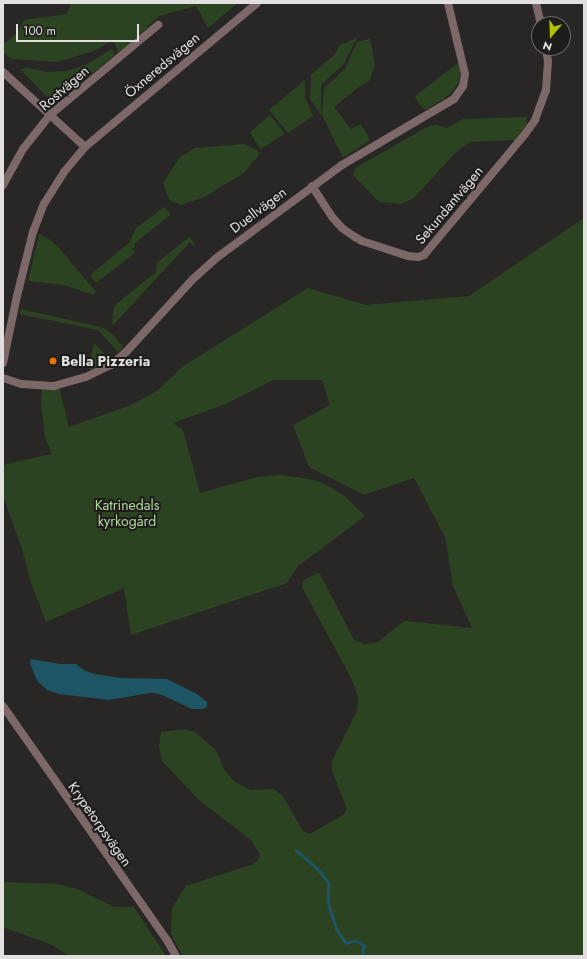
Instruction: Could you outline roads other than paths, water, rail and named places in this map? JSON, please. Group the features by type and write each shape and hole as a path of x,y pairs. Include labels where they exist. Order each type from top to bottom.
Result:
{"street":[{"name":"Öxneredsvägen","path":"3,364 26,253 36,222 55,185 85,147 257,3"},
{"name":"Duellvägen","path":"3,378 22,384 54,386 86,377 111,365 202,271 312,186 342,165 448,104 457,95 465,80 465,67 448,3"},
{"path":"536,3 539,16"},
{"name":"Rostvägen","path":"3,185 23,149 50,115 158,25"},
{"name":"Sekundantvägen","path":"312,186 338,223 348,233 362,241 408,256 418,257 424,255 535,120 546,90 547,56"},
{"path":"3,72 85,147"},
{"name":"Krypetorpsvägen","path":"3,706 167,940 176,956"}],"water":[{"path":"31,659 61,664 76,664 85,671 119,678 167,679 197,694 207,702 207,707 203,709 192,709 160,694 150,693 109,700 59,694 47,690 37,681 30,663"}],"waterway":[{"path":"296,850 317,868 329,883 328,902 337,930 346,943 355,940 364,945 363,955"}],"place":[{"name":"Bella Pizzeria","path":"53,361"}],"park label":[{"name":"Katrinedals kyrkogård","path":"127,514"}]}
